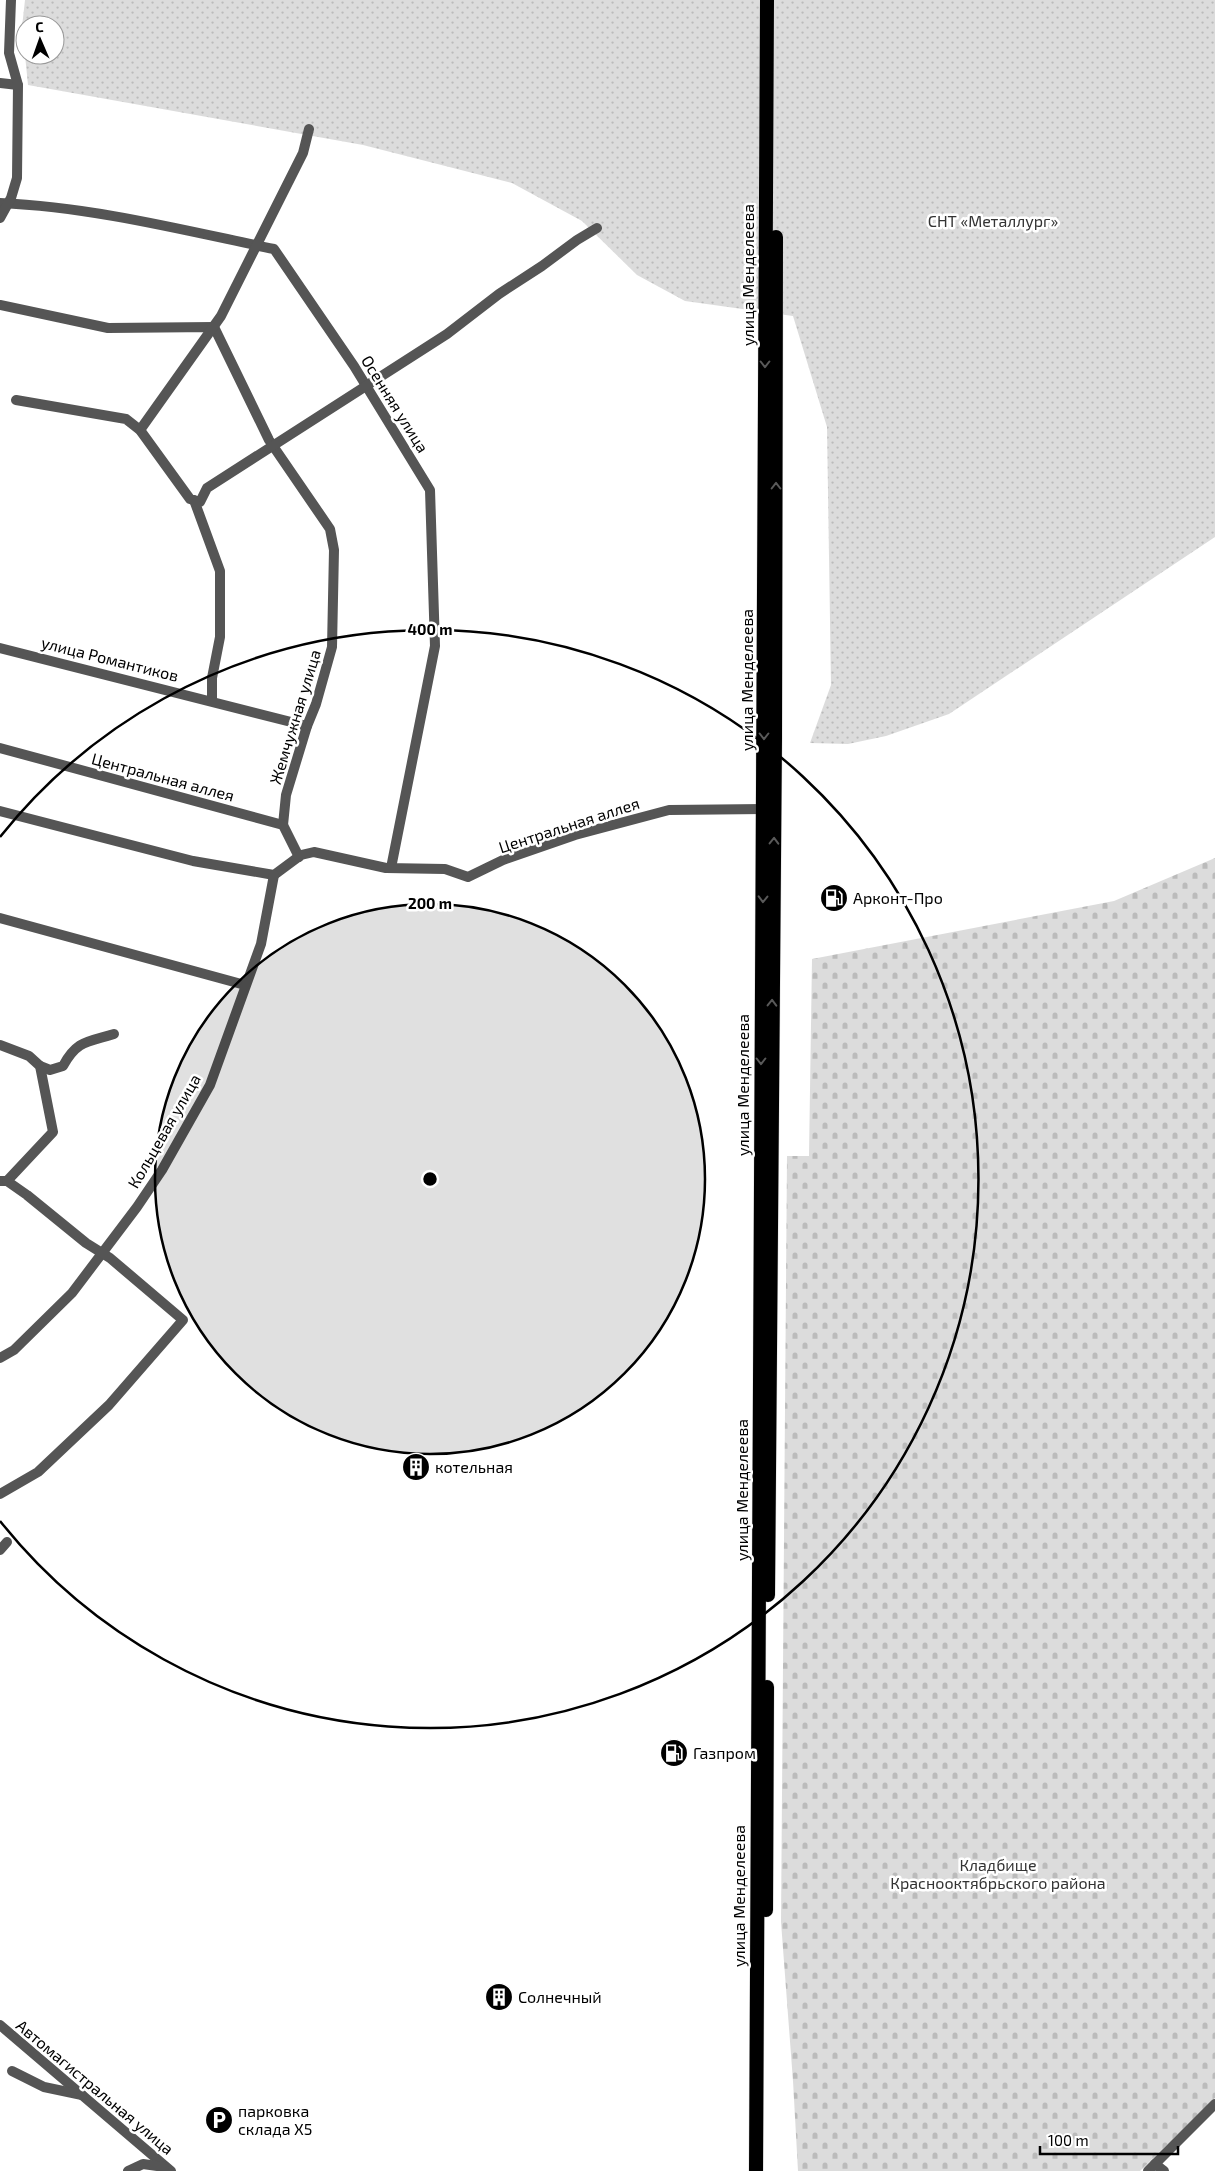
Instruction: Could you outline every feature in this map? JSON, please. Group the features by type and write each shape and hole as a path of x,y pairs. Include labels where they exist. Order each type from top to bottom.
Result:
{"highway":[{"name":"улица Менделеева","path":"756,2171 767,0"},
{"name":"улица Менделеева","path":"765,2171 775,729 776,0"}],"street":[{"path":"0,218 4,203 17,178 16,128 18,85 9,53 11,0"},
{"path":"0,84 18,85"},
{"path":"140,430 221,316 255,245 303,153 309,129"},
{"name":"Осенняя улица","path":"4,203 28,204 148,222 274,249 366,386 430,490 435,646 391,868"},
{"path":"16,400 126,419 140,430 190,498 200,502 207,488 447,334 499,294 597,228"},
{"path":"0,305 108,328 213,327"},
{"name":"Жемчужная улица","path":"213,327 273,446 330,529 334,550 332,647 316,704 307,726 286,794 283,825"},
{"path":"194,500 220,571 220,637 212,678 212,701"},
{"name":"улица Романтиков","path":"0,648 307,726"},
{"name":"Центральная аллея","path":"0,748 283,825"},
{"name":"Центральная аллея","path":"274,874 300,857 314,852 391,868 445,870 468,877 503,860 576,835 669,810 764,809"},
{"path":"0,811 193,861 274,874"},
{"path":"283,825 300,857"},
{"name":"Кольцевая улица","path":"0,1358 14,1350 72,1293 137,1207 162,1170 210,1085 261,944 274,874"},
{"path":"0,918 245,985"},
{"path":"0,1044 29,1056 40,1066 50,1070 62,1066 77,1046 114,1034"},
{"path":"0,1494 38,1472 109,1405 183,1320 110,1258 3,1181 53,1132 40,1066"},
{"name":"Автомагистральная улица","path":"0,2025 170,2169"},
{"path":"12,2071 44,2087 84,2096"},
{"path":"1164,2171 1152,2167 1215,2104"},
{"path":"128,2171 143,2164 170,2169"}],"green space":[{"name":"СНТ «Металлург»","path":"25,0 1215,0 1215,537 949,714 886,736 848,744 810,743 831,685 827,427 793,316 685,301 637,275 582,221 512,183 363,145 28,85 26,65 65,65 65,15 23,15"},
{"name":"Кладбище Краснооктябрьского района","path":"1215,858 1215,2098 1140,2171 798,2171 781,1922 787,1156 809,1156 812,959 1114,901"}],"place":[{"name":"Арконт-Про","path":"834,898"},
{"name":"котельная","path":"416,1467"},
{"name":"Газпром","path":"674,1753"},
{"name":"Солнечный","path":"499,1997"},
{"name":"парковка склада X5","path":"219,2120"}]}
